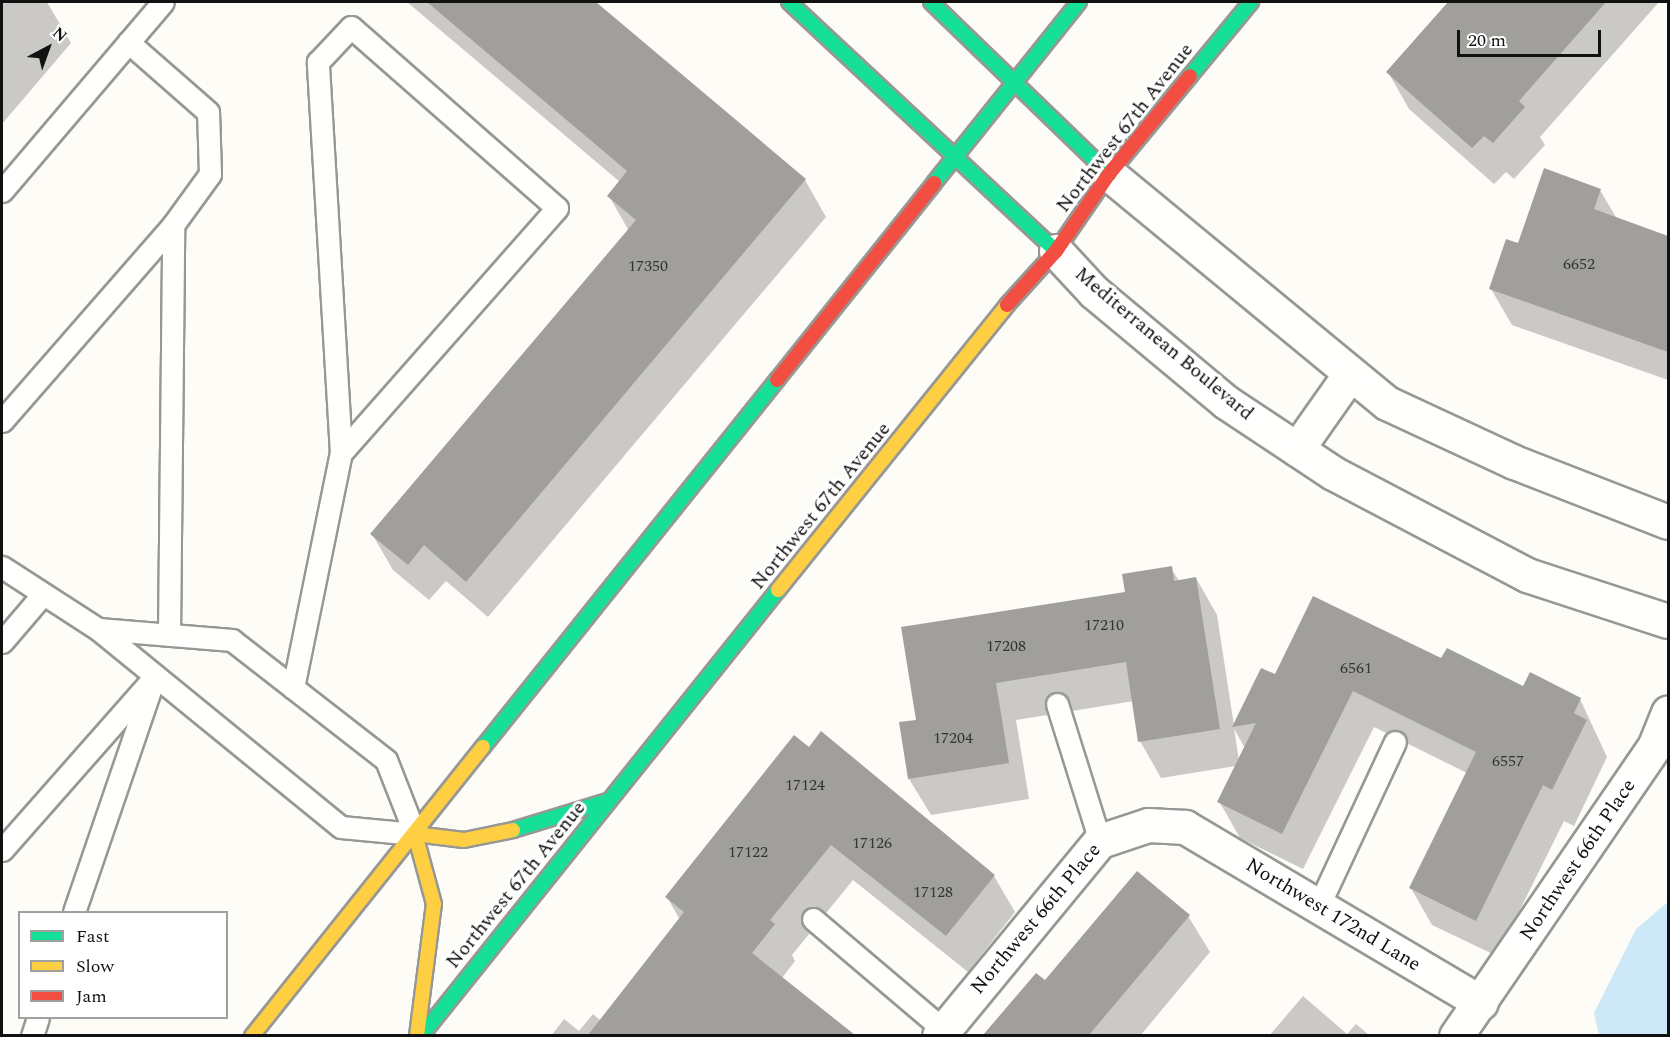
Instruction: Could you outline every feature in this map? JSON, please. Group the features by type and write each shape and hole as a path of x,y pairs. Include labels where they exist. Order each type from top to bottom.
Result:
{"main road":[{"name":"Mediterranean Boulevard","path":"789,2 1056,251"},
{"path":"931,2 1017,82 1109,174"},
{"path":"252,1035 957,158 1079,2"},
{"name":"Northwest 67th Avenue","path":"419,1035 1056,251 1109,174 1251,2"},
{"path":"414,834 464,840 492,836 608,801"},
{"path":"414,834 428,865 434,904 419,1035"}],"street":[{"path":"1109,174 1350,374 1406,412 1668,522"},
{"name":"Mediterranean Boulevard","path":"1056,251 1094,292 1226,402 1297,449 1527,575 1668,621"},
{"path":"1297,449 1350,374"},
{"name":"Northwest 66th Place","path":"1456,1035 1481,1003 1655,745 1668,713"},
{"name":"Northwest 66th Place","path":"941,1033 1100,841 1148,825 1185,826"},
{"name":"Northwest 172nd Lane","path":"1185,826 1481,1003"}],"lane":[{"path":"2,191 163,2"},
{"path":"294,688 341,453 318,62 351,27 557,208 341,453"},
{"path":"2,421 173,225 210,174 208,112 128,42"},
{"path":"169,635 173,225"},
{"path":"2,567 98,629 341,827 414,834 386,760 232,640 98,629"},
{"path":"2,642 43,594"},
{"path":"2,850 155,675"},
{"path":"74,911 155,675"},
{"path":"1057,704 1100,841"},
{"path":"1318,907 1395,742"},
{"path":"813,920 941,1033"},
{"path":"32,1035 37,1019"}],"water":[{"path":"1668,902 1668,1035 1599,1035 1594,1013 1636,929"}],"building":[{"path":"427,2 596,2 806,179 466,582 424,545 408,565 370,534 636,220 607,196 627,171"},
{"path":"1448,2 1606,2 1519,101 1525,107 1493,143 1484,136 1472,148 1386,72"},
{"path":"1544,168 1601,189 1594,209 1668,236 1668,352 1489,289 1506,239 1518,243"},
{"path":"1172,566 1174,581 1196,577 1220,729 1138,742 1126,662 996,683 1009,763 908,779 899,722 916,720 901,627 1125,592 1122,574"},
{"path":"1313,596 1441,658 1447,648 1523,686 1530,672 1581,698 1574,713 1587,720 1552,790 1543,785 1476,921 1409,888 1476,752 1353,691 1282,834 1217,802 1256,723 1232,727 1261,668 1275,674"},
{"path":"821,731 995,875 946,936 831,845 770,920 775,924 752,953 855,1035 588,1035 684,912 665,897 794,735 809,747"},
{"path":"1137,871 1190,915 1089,1035 983,1035 1036,973 1045,980"}],"traffic: fast":[{"path":"789,2 1056,251"},
{"path":"931,2 1109,174"},
{"path":"934,183 1079,2"},
{"path":"1190,76 1251,2"},
{"path":"483,747 777,380"},
{"path":"421,1036 778,590"},
{"path":"513,830 608,801"}],"traffic: slow":[{"path":"778,590 1007,305"},
{"path":"252,1036 483,747"},
{"path":"417,1036 434,904 415,834 464,840 513,830"}],"traffic: jam":[{"path":"1007,305 1056,251 1109,174 1190,76"},
{"path":"777,380 934,183"}]}
